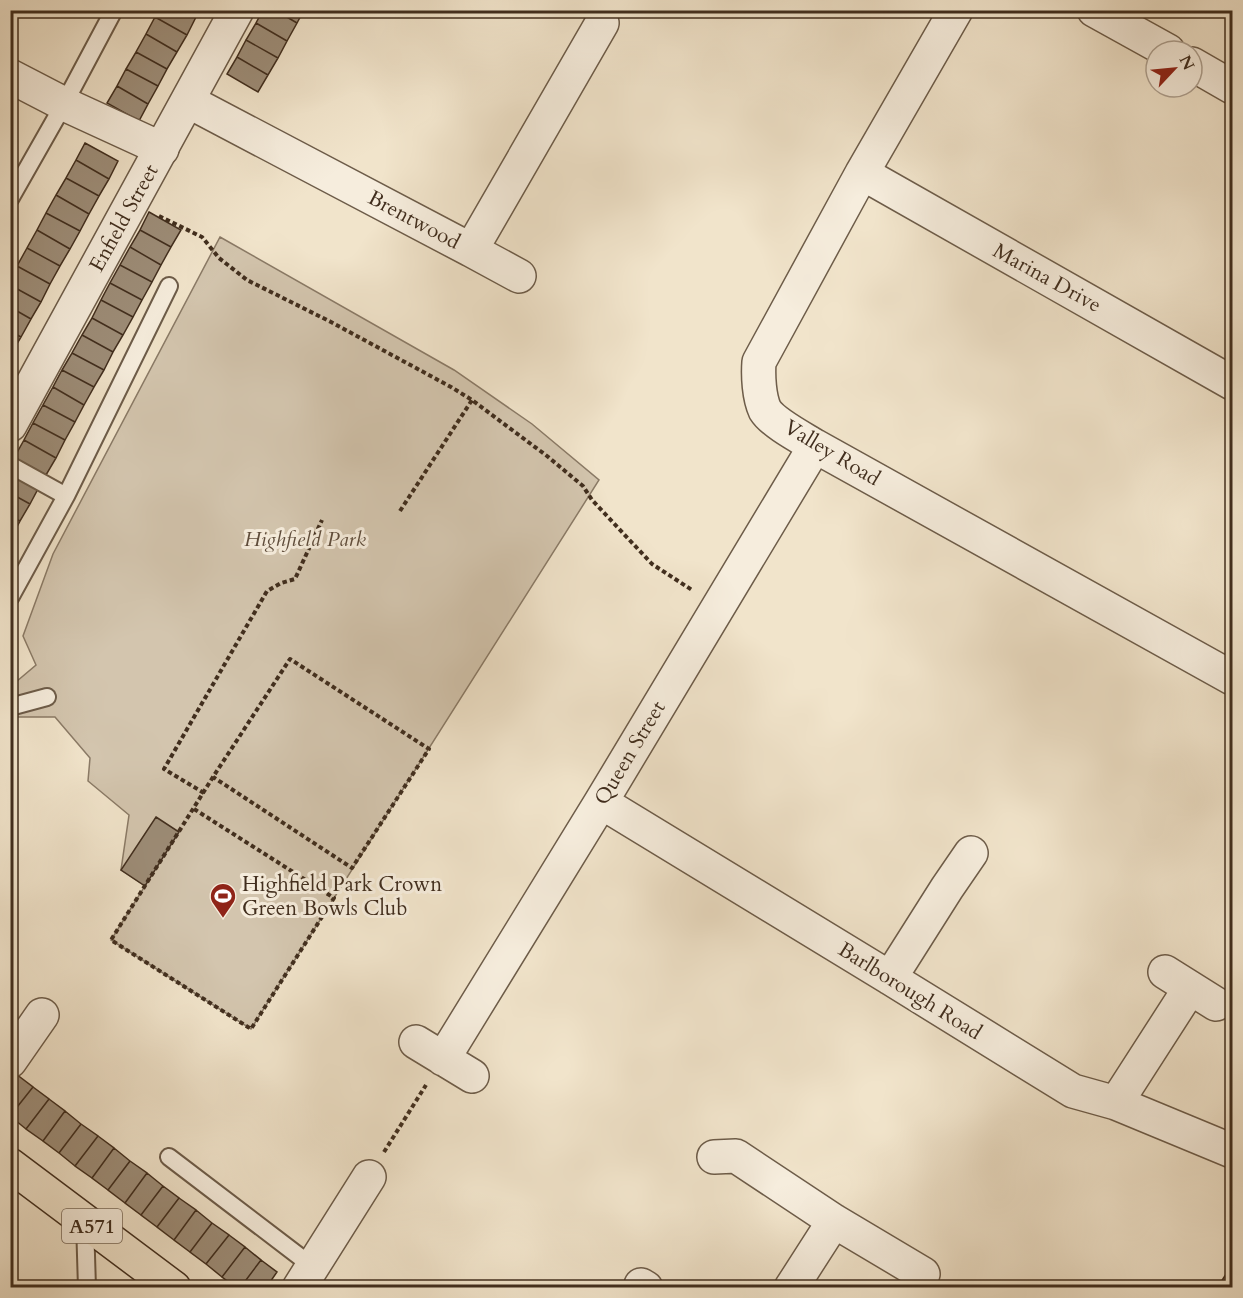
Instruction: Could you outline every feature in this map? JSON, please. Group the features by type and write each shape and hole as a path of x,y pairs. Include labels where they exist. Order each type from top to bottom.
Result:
{"main road":[{"name":"A571","path":"10,1165 174,1287"}],"street":[{"name":"Enfield Street","path":"10,424 237,10"},
{"name":"Valley Road","path":"956,10 862,173 759,362 758,381 766,410 781,425 815,446 1233,678"},
{"path":"1095,10 1147,39"},
{"name":"Brentwood","path":"188,100 471,250 602,23"},
{"path":"1204,71 1233,87"},
{"path":"10,76 64,104 162,149"},
{"name":"Marina Drive","path":"862,173 1233,383"},
{"path":"471,250 519,276"},
{"name":"Queen Street","path":"429,1050 601,802 815,446"},
{"name":"Barlborough Road","path":"601,802 1073,1091 1116,1103 1233,1151"},
{"path":"890,978 937,880 971,853"},
{"path":"1116,1103 1190,988"},
{"path":"10,1061 42,1015"},
{"path":"429,1050 472,1076"},
{"path":"731,1150 834,1221 923,1274"},
{"path":"308,1280 369,1177"},
{"path":"790,1287 834,1221"}],"lane":[{"path":"10,200 114,10"},
{"path":"10,598 66,496 170,286"},
{"path":"10,465 66,496"},
{"path":"10,707 47,697"},
{"path":"169,1157 308,1280"},
{"path":"85,1221 87,1287"}],"path":[{"path":"133,203 202,237 219,258 247,280 331,322 472,400 583,486 592,500 652,564 718,607"},
{"path":"400,511 472,400"},
{"path":"204,793 164,769 267,591 280,583 295,579 322,520"},
{"path":"194,809 334,898 251,1029 111,940 213,777 290,659 429,749 352,868 213,777"},
{"path":"369,1177 429,1050"}],"green space":[{"name":"Highfield Park","path":"220,237 454,370 532,424 599,480 251,1029 111,940 145,886 121,870 129,815 88,781 90,758 55,717 15,717 10,687 36,665 23,636 53,554"}],"building":[{"path":"159,10 185,10 196,17 187,35 155,17"},
{"path":"263,10 275,10 297,23 287,41 256,23"},
{"path":"275,10 304,10 297,23"},
{"path":"155,17 187,35 177,52 146,34"},
{"path":"256,23 287,41 278,58 246,40"},
{"path":"146,34 177,52 167,69 136,52"},
{"path":"246,40 278,58 268,75 237,57"},
{"path":"136,52 167,69 158,86 126,69"},
{"path":"237,57 268,75 258,92 227,74"},
{"path":"126,69 158,86 148,104 117,86"},
{"path":"117,86 148,104 139,121 107,103"},
{"path":"85,143 118,161 109,179 76,160"},
{"path":"76,160 109,179 99,196 66,178"},
{"path":"66,178 99,196 89,214 56,195"},
{"path":"56,195 89,214 80,231 46,213"},
{"path":"149,212 181,230 171,247 140,230"},
{"path":"46,213 80,231 70,249 37,230"},
{"path":"37,230 70,249 60,266 27,248"},
{"path":"140,230 171,247 161,265 130,247"},
{"path":"130,247 161,265 152,282 120,265"},
{"path":"27,248 60,266 50,284 17,266"},
{"path":"120,265 152,282 142,300 110,283"},
{"path":"17,266 50,284 41,302 10,285 10,278"},
{"path":"110,283 142,300 133,317 101,300"},
{"path":"10,285 41,302 31,319 10,307"},
{"path":"101,300 133,317 123,335 92,318"},
{"path":"10,307 31,319 21,337 10,331"},
{"path":"92,318 123,335 113,352 82,335"},
{"path":"10,331 21,337 11,354 10,354"},
{"path":"82,335 113,352 104,370 72,353"},
{"path":"72,353 104,370 94,387 62,370"},
{"path":"62,370 94,387 84,405 53,387"},
{"path":"53,387 84,405 75,422 43,405"},
{"path":"43,405 75,422 65,440 33,423"},
{"path":"33,423 65,440 56,458 24,440"},
{"path":"24,440 56,458 46,475 14,458"},
{"path":"10,471 39,487 30,504 10,493"},
{"path":"10,493 30,504 20,521 10,516"},
{"path":"10,516 20,521 11,538 10,538"},
{"path":"156,817 179,832 145,886 121,870"},
{"path":"16,1074 33,1087 10,1116 10,1082"},
{"path":"33,1087 49,1099 26,1129 10,1116"},
{"path":"49,1099 65,1111 43,1141 26,1129"},
{"path":"65,1111 81,1124 59,1153 43,1141"},
{"path":"81,1124 98,1136 75,1166 59,1153"},
{"path":"98,1136 114,1148 92,1178 75,1166"},
{"path":"114,1148 130,1161 108,1190 92,1178"},
{"path":"130,1161 147,1173 125,1203 108,1190"},
{"path":"147,1173 163,1186 141,1215 125,1203"},
{"path":"163,1186 179,1198 157,1227 141,1215"},
{"path":"179,1198 196,1210 174,1240 157,1227"},
{"path":"196,1210 212,1223 190,1252 174,1240"},
{"path":"212,1223 229,1235 206,1264 190,1252"},
{"path":"229,1235 245,1247 222,1277 206,1264"},
{"path":"245,1247 261,1260 240,1288 237,1288 222,1277"},
{"path":"261,1260 277,1272 266,1288 240,1288"},
{"path":"1226,1274 1232,1279 1232,1288 1217,1288"}],"place":[{"name":"Highfield Park Crown Green Bowls Club","path":"223,919"}]}
